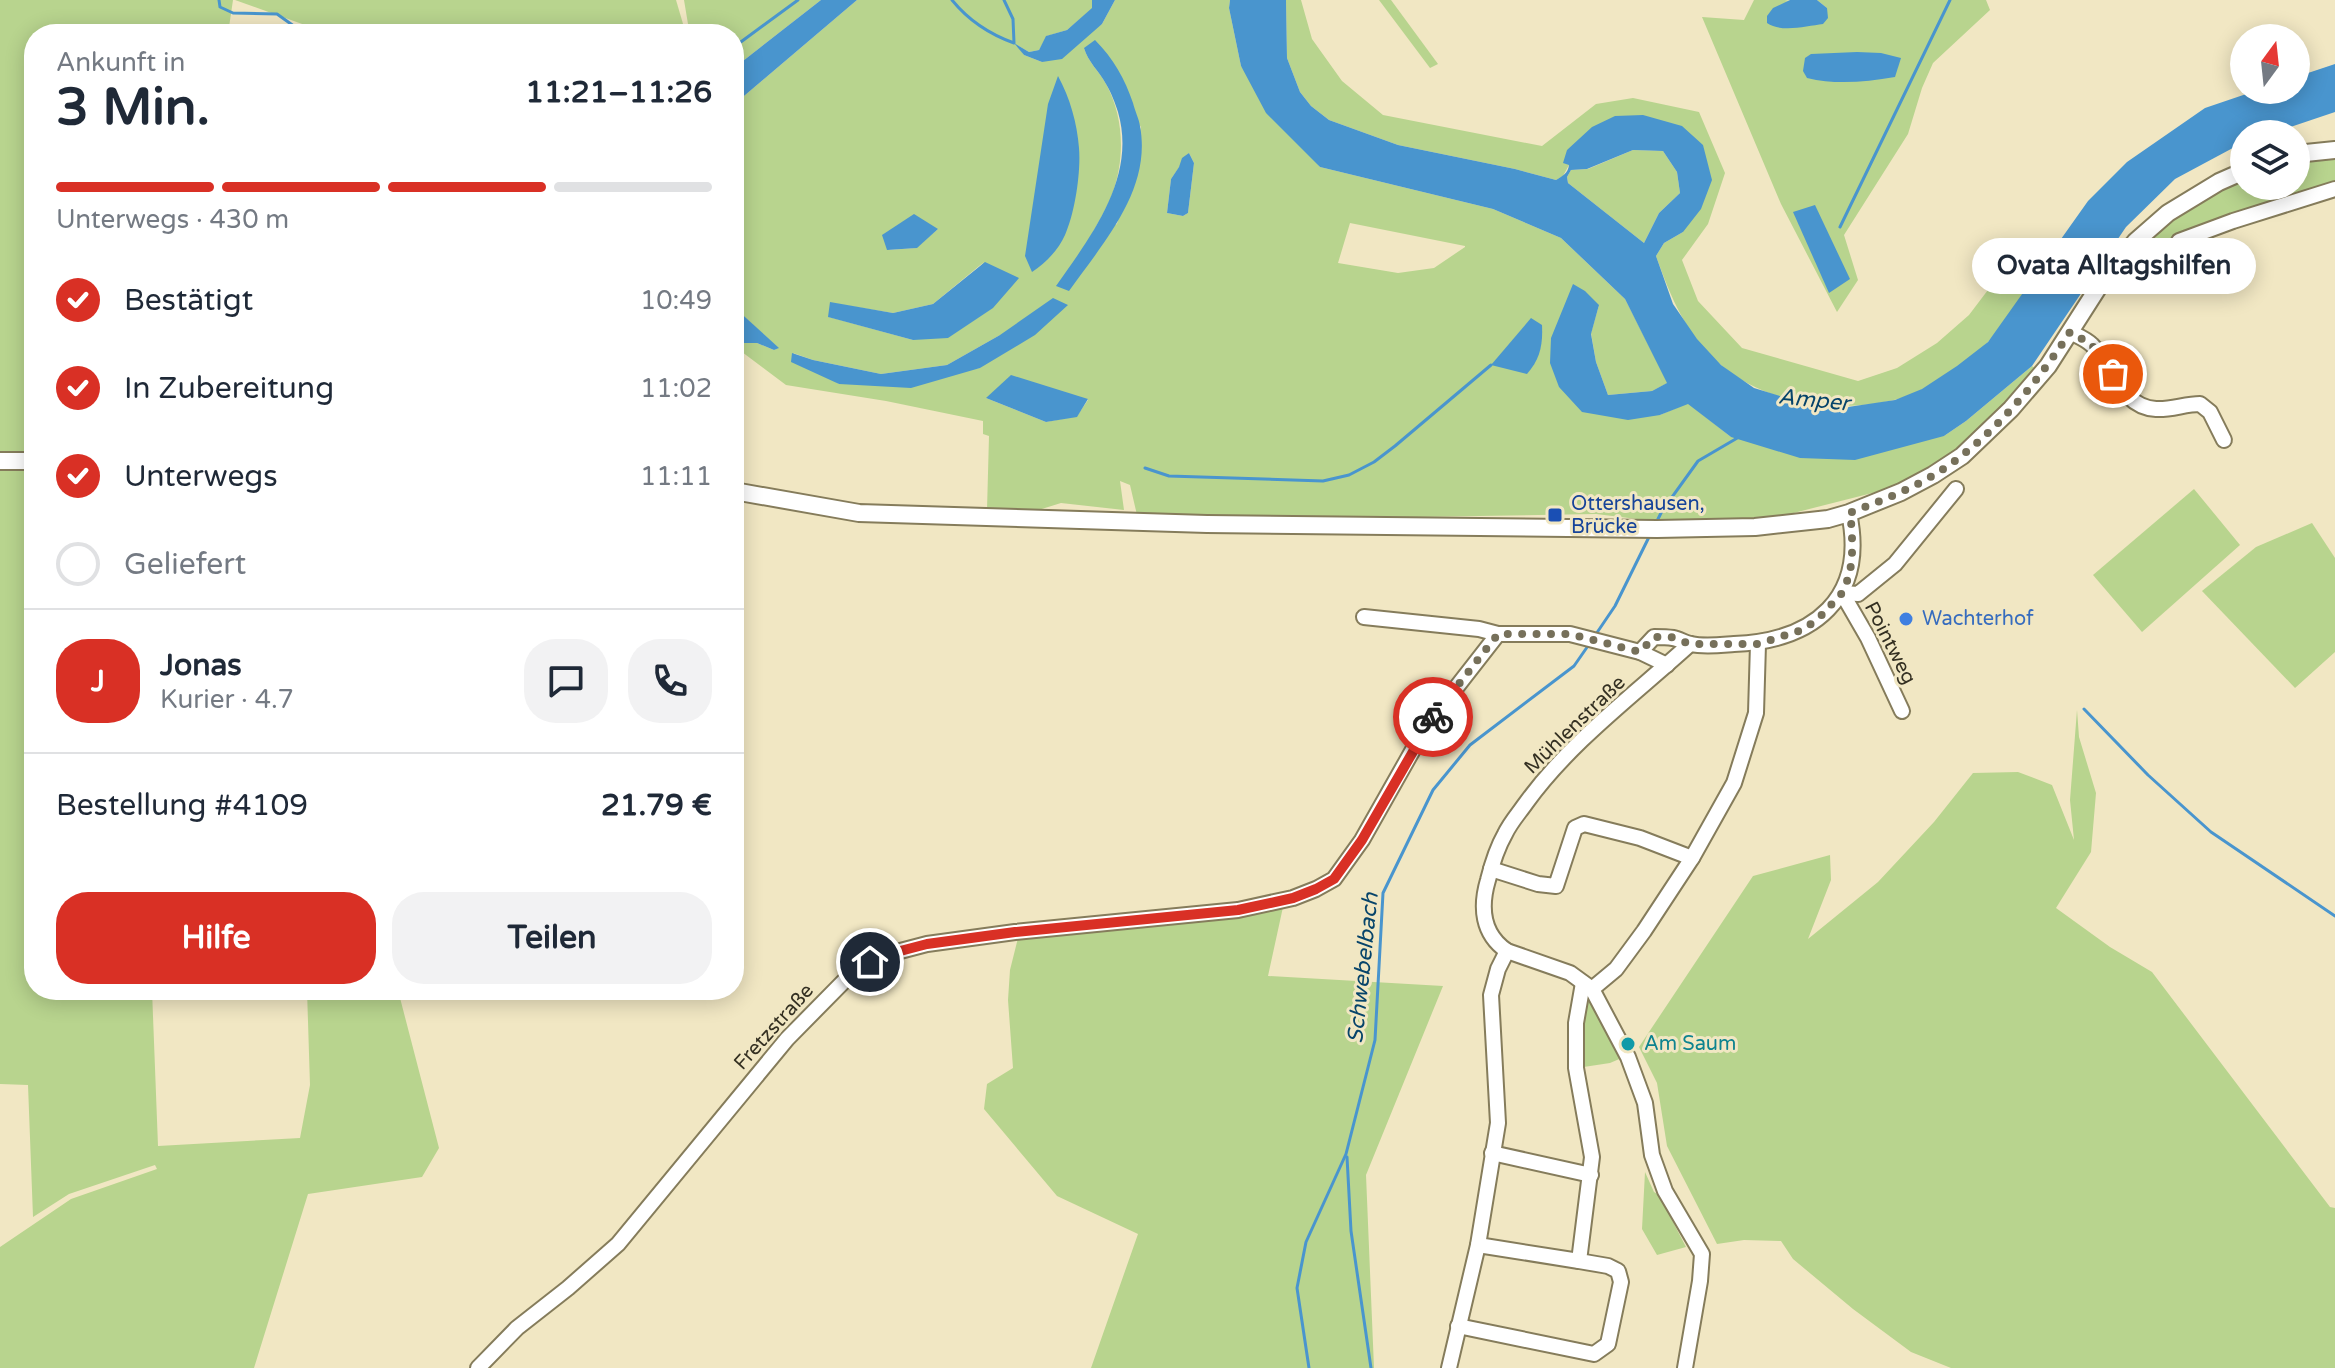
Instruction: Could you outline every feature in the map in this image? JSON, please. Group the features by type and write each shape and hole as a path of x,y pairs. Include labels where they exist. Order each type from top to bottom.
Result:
{"main road":[{"path":"2310,153 2335,150"},
{"path":"744,493 859,513 1207,524 1651,529 1805,523 1849,513 1901,492 1962,456 2011,409 2038,377 2103,280 2136,241 2168,213 2230,177"},
{"path":"0,461 24,461"}],"street":[{"path":"2179,241 2335,189"},
{"path":"2070,332 2091,344 2121,389 2139,404 2155,409 2200,404 2210,412 2224,440"},
{"path":"1842,593 1858,594 1895,564 1956,489"},
{"path":"1640,652 1654,637 1671,637 1690,644 1758,644 1802,630 1818,619 1842,593 1850,574 1852,528 1849,513"},
{"name":"Pointweg","path":"1842,593 1868,638 1902,711"},
{"path":"1364,617 1467,627 1498,634 1570,634 1640,652 1667,665"},
{"name":"Fretzstraße","path":"478,1368 517,1328 618,1244 787,1039 856,969 885,955 927,944 1238,910 1293,898 1316,889 1334,879 1362,840 1427,725 1498,634"},
{"name":"Mühlenstraße","path":"1507,951 1496,943 1484,916 1484,892 1505,833 1543,780 1690,644"},
{"path":"1579,1261 1592,1157 1576,1064 1576,1023 1588,986 1616,969 1644,931 1692,858 1734,783 1756,713 1758,644"},
{"path":"1491,869 1538,884 1556,886 1575,828 1584,824 1640,838 1692,858"},
{"path":"1449,1368 1478,1245 1498,1123 1491,995 1507,951 1570,973 1588,986 1628,1057 1645,1103 1652,1155 1665,1191 1702,1254 1685,1368"},
{"path":"1492,1153 1591,1175"},
{"path":"1458,1326 1594,1354 1608,1344 1621,1282 1618,1271 1608,1266 1478,1245"}],"green space":[{"path":"0,0 233,0 229,24 24,24 24,1000 152,1000 158,1146 300,1138 310,1085 307,1000 401,1000 439,1148 422,1177 308,1194 254,1368 0,1368 0,1247 71,1199 157,1169 155,1165 69,1194 33,1217 28,1085 0,1084"},
{"path":"235,0 676,0 683,24 302,24"},
{"path":"684,0 821,0 744,60 744,24 688,24"},
{"path":"857,0 1092,0 1093,8 1067,30 1047,36 1039,50 1029,52 1017,45 1024,55 1042,62 1102,24 1115,0 1230,0 1241,66 1320,167 1493,209 1561,238 1625,299 1668,383 1652,391 1608,395 1596,362 1591,333 1599,305 1559,387 1660,415 1688,403 1731,437 1944,436 2032,366 2039,372 1963,445 1896,487 1754,523 1645,520 1596,514 1351,518 1137,515 1130,485 1120,481 1124,510 1061,503 1032,512 987,510 989,436 983,434 983,421 786,385 744,354 744,343 757,343 774,350 778,348 744,316 744,96","holes":["1084,48 1141,127 1117,224 1091,236 1106,209 1117,179 1121,137 1112,97","1189,153 1194,163 1188,213 1183,216 1167,213 1171,179","1350,223 1465,246 1434,268 1398,273 1338,263","938,229 916,248 888,250","984,262 913,340 829,317 831,303 893,313 933,304","1000,335 980,368 839,384 793,353 881,374 947,365","986,398 1088,399 1077,416 1046,422"]},
{"path":"1286,0 1301,0 1312,39 1342,81 1383,115 1542,146 1596,104 1633,98 1699,112 1725,173 1708,224 1682,260 1698,301 1742,348 1858,381 1897,368 1937,343 1969,315 2019,249 2034,260 2037,274 1987,343 1931,385 1894,400 1849,406 1780,397 1739,378 1721,365 1698,341 1681,315 1656,256 1664,243 1683,232 1682,126 1569,165 1563,176 1556,180 1398,145 1329,120 1311,106 1300,92 1287,58"},
{"path":"1379,0 1391,0 1438,64 1430,68"},
{"path":"1754,0 1790,0 1785,1 1827,8 1817,0 1986,0 1990,10 1933,63 1908,134 1844,235 1858,280 1837,312 1781,204 1702,17 1744,20"},
{"path":"1633,150 1663,151 1677,172 1680,193 1659,213 1644,243 1568,183 1567,177 1571,170 1588,169"},
{"path":"2335,156 2335,184 2310,192 2310,159"},
{"path":"2230,184 2230,200 2286,200 2177,236 2117,275 2116,272 2170,219"},
{"path":"2194,489 2240,545 2142,632 2093,575"},
{"path":"2312,523 2335,558 2335,652 2295,688 2202,591 2256,547"},
{"path":"2077,710 2079,737 2096,793 2091,852 2056,908 2110,947 2152,972 2330,1207 2335,1208 2335,1368 1951,1368 1911,1352 1853,1309 1793,1259 1781,1241 1744,1240 1717,1244 1667,1146 1657,1083 1639,1047 1753,876 1830,855 1831,880 1808,939 1878,882 1934,822 1973,773 2018,772 2052,785 2074,840 2070,800"},
{"path":"1283,907 1268,976 1443,986 1366,1175 1374,1368 1091,1368 1138,1234 1057,1196 984,1109 987,1084 1013,1068 1008,1000 1010,970 1018,938"},
{"path":"1584,986 1624,1057 1610,1063 1577,1068"},
{"path":"1645,1172 1686,1247 1657,1255 1642,1229"}],"water":[{"path":"821,0 857,0 744,96 744,60"},
{"path":"1092,0 1115,0 1102,24 1062,59 1042,62 1024,55 1014,43 1029,52 1039,50 1046,36 1067,30 1092,8"},
{"path":"1230,0 1286,0 1287,58 1300,92 1311,106 1329,120 1398,145 1556,180 1568,168 1569,165 1563,163 1567,150 1592,127 1615,116 1643,115 1682,126 1703,145 1712,180 1701,209 1683,232 1664,243 1656,256 1673,304 1697,339 1721,365 1754,388 1793,400 1848,407 1895,400 1922,389 1988,342 2088,201 2127,162 2205,108 2230,100 2230,104 2310,104 2310,72 2335,64 2335,112 2310,120 2230,120 2230,150 2175,179 2126,227 2032,366 1944,436 1855,460 1800,458 1731,437 1688,404 1660,415 1628,420 1582,412 1559,387 1550,363 1551,338 1573,284 1599,305 1591,334 1596,362 1608,395 1652,391 1667,383 1625,299 1561,238 1493,209 1320,167 1266,113 1241,66","holes":["1633,150 1663,151 1677,172 1680,193 1659,213 1644,243 1568,183 1567,177 1571,170 1587,169"]},
{"path":"1790,0 1817,0 1827,8 1828,18 1823,24 1794,28 1779,28 1767,23 1767,16 1773,8"},
{"path":"1095,40 1113,62 1126,86 1139,123 1142,149 1139,172 1122,214 1069,291 1056,286 1107,205 1121,160 1122,136 1118,112 1108,87 1084,48"},
{"path":"1857,52 1901,58 1895,77 1829,82 1807,78 1803,71 1805,58 1811,54"},
{"path":"1058,76 1077,129 1079,158 1076,192 1072,216 1062,240 1051,256 1032,272 1025,256 1048,104"},
{"path":"1189,153 1194,163 1188,213 1183,216 1167,213 1171,179 1182,158"},
{"path":"1815,205 1850,279 1829,293 1793,212"},
{"path":"914,214 938,229 917,248 887,250 882,235"},
{"path":"985,262 1019,278 993,308 948,338 913,340 828,317 830,302 893,313 933,304"},
{"path":"1053,298 1068,305 1035,335 980,368 911,388 839,384 791,362 792,353 881,374 947,365 1000,335"},
{"path":"744,316 779,348 774,350 757,343 744,343"},
{"path":"1531,318 1542,325 1542,339 1538,357 1527,374 1491,365"},
{"path":"1011,375 1088,399 1077,417 1046,422 986,398"}],"waterway":[{"path":"219,0 220,7 233,13 277,14 291,24"},
{"path":"744,40 798,0"},
{"path":"952,0 980,26 1014,43 1013,19 1004,0"},
{"path":"1840,227 1950,0"},
{"path":"1145,468 1169,476 1323,481 1349,475 1395,446 1491,365"},
{"name":"Schwebelbach","path":"1655,525 1698,461 1739,437"},
{"name":"Schwebelbach","path":"1594,637 1615,606 1650,535"},
{"name":"Schwebelbach","path":"1309,1368 1297,1288 1306,1242 1346,1154 1375,1040 1383,893 1433,790 1470,745 1574,666 1590,643"},
{"path":"2084,709 2148,775 2211,832 2335,916"},
{"path":"1347,1157 1351,1231 1371,1368"}],"way so far":[{"path":"1433,717 1498,634 1570,634 1640,652 1654,637 1671,637 1690,644 1758,644 1802,630 1818,619 1842,593 1850,574 1852,528 1849,513 1901,492 1962,456 2011,409 2048,366 2070,332 2091,344 2113,374"}],"place":[{"name":"Ovata Alltagshilfen","path":"2113,374"},
{"name":"Ottershausen, Brücke","path":"1555,515"},
{"name":"Wachterhof","path":"1906,619"},
{"name":"Am Saum","path":"1628,1044"}],"route":[{"path":"870,962 927,944 1238,910 1293,898 1316,889 1334,879 1362,840 1433,717"}],"water label":[{"name":"Amper","path":"1814,400"}]}
